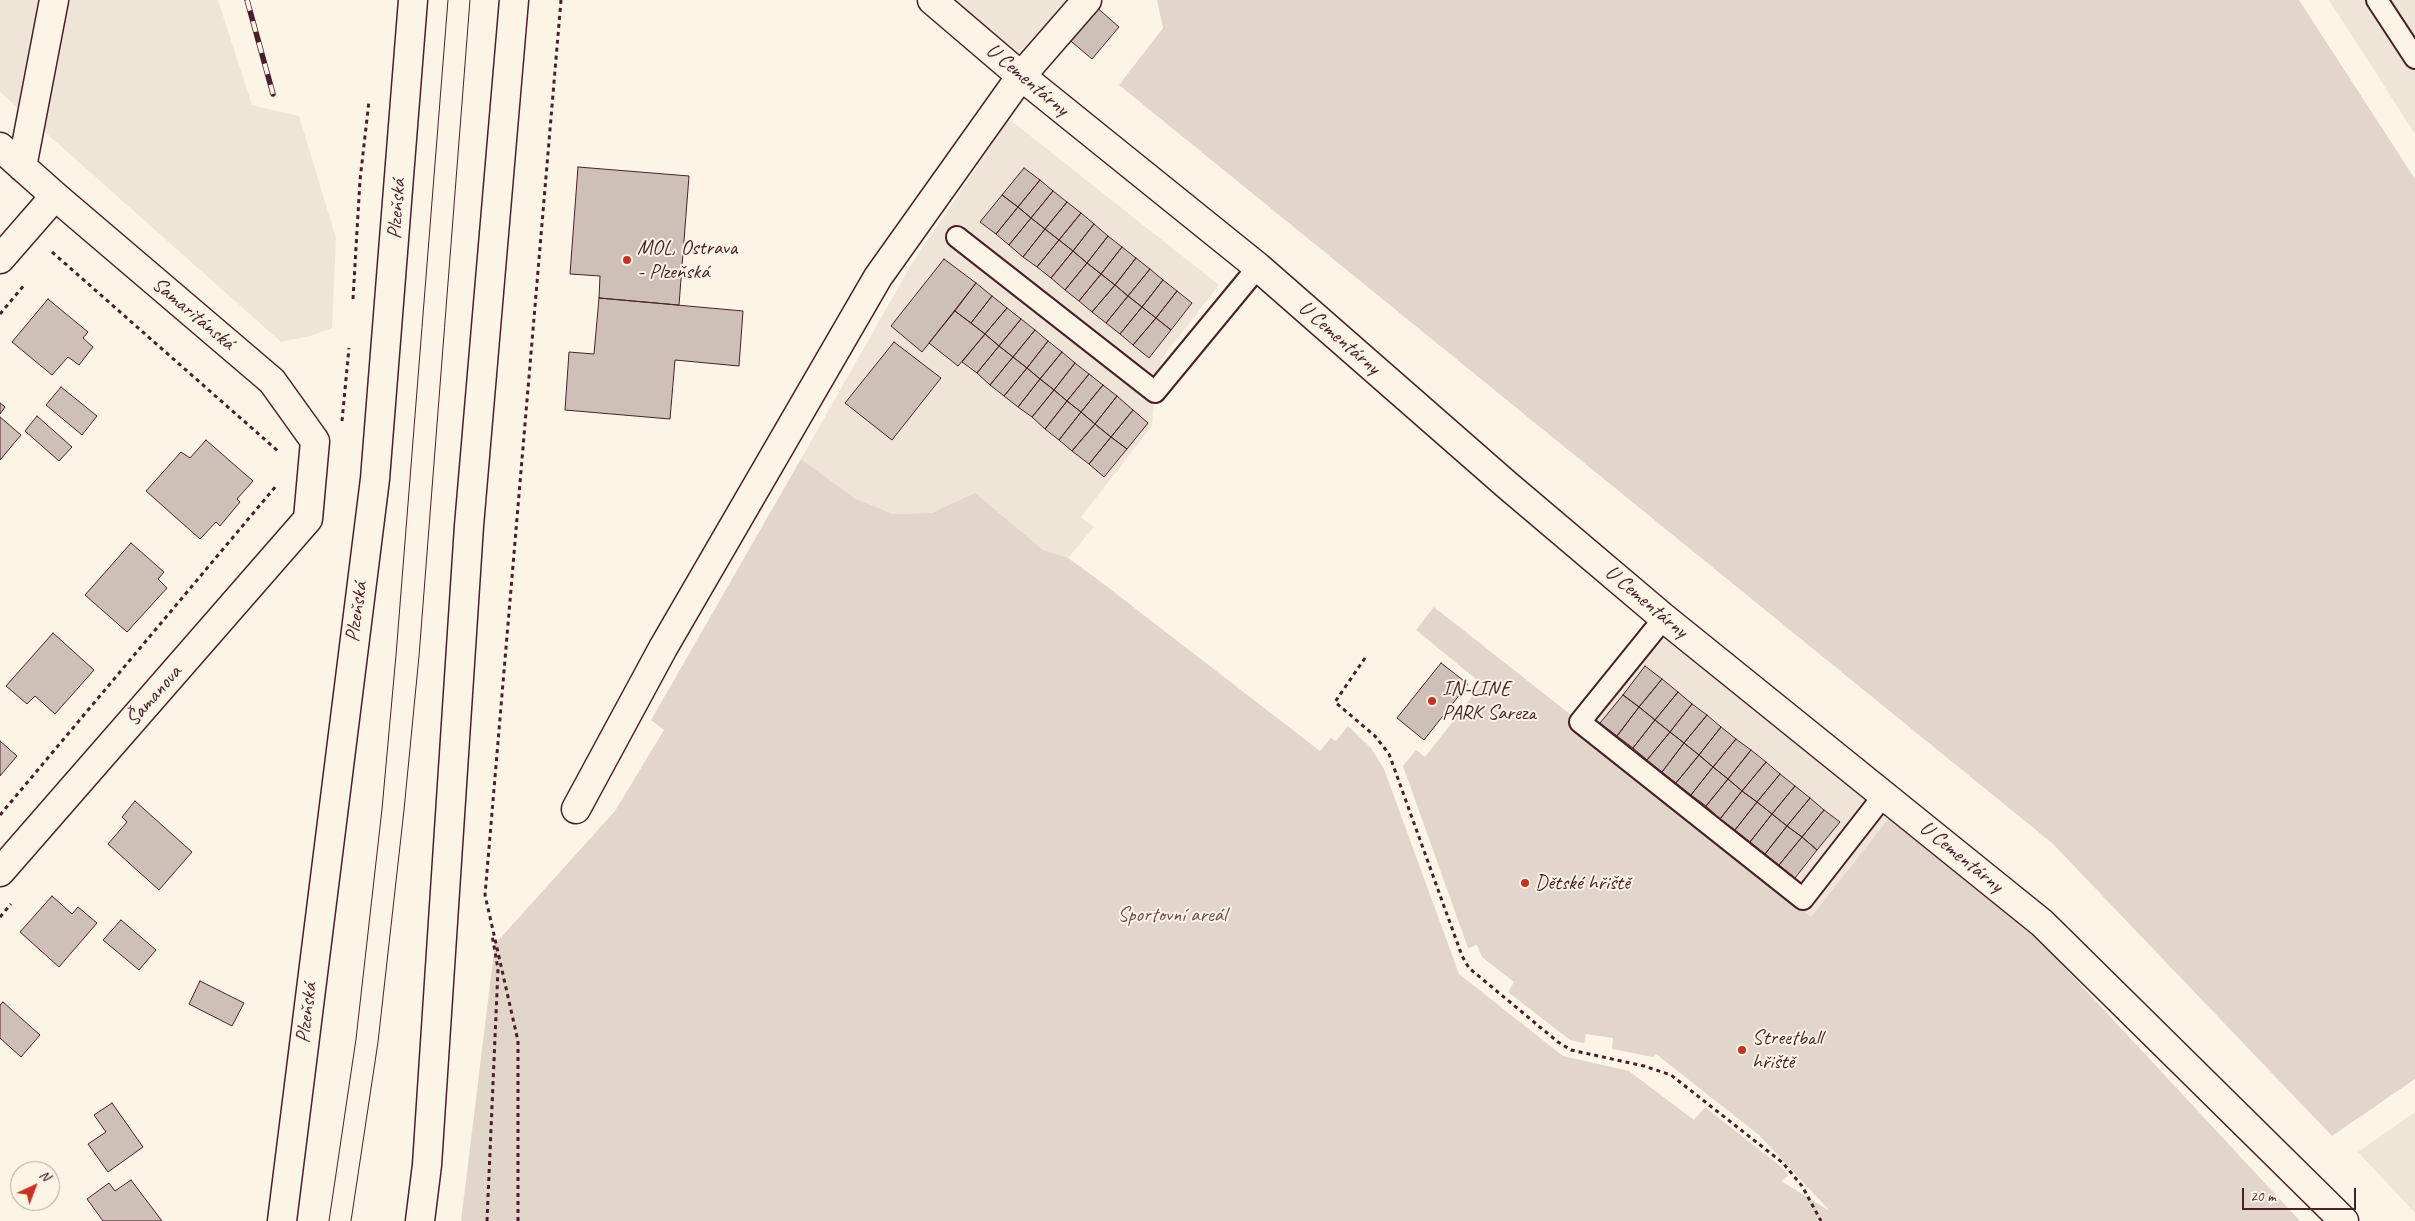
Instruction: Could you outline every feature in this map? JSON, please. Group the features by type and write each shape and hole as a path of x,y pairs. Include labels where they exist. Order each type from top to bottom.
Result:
{"street":[{"path":"22,167 54,0"},
{"name":"Plzeňská","path":"282,1221 375,479 413,0"},
{"path":"420,1221 427,1165 469,516 514,0"},
{"name":"U Cementárny","path":"932,0 1021,76 1258,267 1507,485 1664,618 2042,922 2344,1221"},
{"path":"576,809 663,648 878,277 1021,76 1087,0"},
{"name":"Samaritánská","path":"0,147 272,381 315,441 308,519"},
{"path":"0,259 55,196"},
{"name":"Šamanova","path":"0,872 308,519"}],"lane":[{"path":"2377,0 2415,58"},
{"path":"957,237 1155,392 1258,267"},
{"path":"1664,618 1580,722 1803,899 1884,795"}],"path":[{"path":"487,1221 498,969 486,895 561,0"},
{"path":"352,306 360,180 369,95"},
{"path":"46,259 52,252 286,458"},
{"path":"0,314 29,280"},
{"path":"342,425 349,346"},
{"path":"0,815 281,480"},
{"path":"1365,658 1335,702 1375,736 1388,754 1462,956 1469,968 1558,1042 1571,1050 1644,1066 1671,1075 1783,1163 1802,1186 1821,1221"},
{"path":"486,895 518,1041 518,1221"}],"shaded area":[{"path":"0,0 218,0 252,105 299,116 336,238 332,328 310,336 281,342 0,92"},
{"path":"942,0 1091,0 1021,76"},
{"path":"2329,0 2415,0 2415,134"},
{"path":"1009,119 1219,285 1162,358 1155,392 1152,426 1081,517 1094,527 1068,558 1043,550 975,494 932,513 893,514 856,499 801,459 911,265"},
{"path":"1664,618 1884,795 1889,818 1811,917 1696,826 1580,723"},
{"path":"2415,1112 2415,1213 2358,1152"}],"green space":[{"path":"1157,0 2299,0 2415,179 2415,1079 2332,1136 2052,843 1119,85 1163,28"},
{"name":"Sportovní areál","path":"801,459 856,499 893,514 932,513 975,493 1043,550 1068,558 1097,579 1320,751 1331,738 1336,741 1348,726 1371,748 1384,769 1459,974 1563,1056 1629,1071 1694,1120 1705,1107 1785,1170 1788,1176 1781,1181 1830,1211 1759,1135 1656,1054 1653,1057 1612,1049 1613,1038 1586,1034 1584,1043 1570,1040 1508,992 1514,982 1482,957 1477,945 1468,948 1403,766 1416,750 1425,757 1482,684 1416,630 1434,607 1580,722 1696,826 1811,917 1889,818 2029,929 2300,1221 461,1221 495,944 615,811 664,730 651,720"}],"building":[{"path":"1093,4 1119,27 1092,59 1066,37"},
{"path":"578,167 689,176 679,305 599,298 600,276 570,274"},
{"path":"1024,168 1040,180 1018,207 1002,195"},
{"path":"1040,180 1053,191 1031,218 1018,207"},
{"path":"1053,191 1067,202 1045,229 1031,218"},
{"path":"1002,195 1018,207 996,234 980,222"},
{"path":"1067,202 1081,213 1059,240 1045,229"},
{"path":"1018,207 1031,218 1009,245 996,234"},
{"path":"1081,213 1094,224 1073,251 1059,240"},
{"path":"1031,218 1045,229 1023,257 1009,245"},
{"path":"1094,224 1108,236 1087,263 1073,251"},
{"path":"1045,229 1059,240 1037,267 1023,257"},
{"path":"1108,236 1122,247 1101,274 1087,263"},
{"path":"1059,240 1073,251 1051,278 1037,267"},
{"path":"1122,247 1136,258 1115,285 1101,274"},
{"path":"1073,251 1087,263 1065,290 1051,278"},
{"path":"1136,258 1150,269 1128,296 1115,285"},
{"path":"944,259 976,283 922,352 891,326"},
{"path":"1087,263 1101,274 1079,301 1065,290"},
{"path":"1150,269 1163,280 1142,307 1128,296"},
{"path":"1101,274 1115,285 1092,312 1079,301"},
{"path":"1163,280 1177,291 1156,318 1142,307"},
{"path":"976,283 992,296 971,323 955,311"},
{"path":"1115,285 1128,296 1106,323 1092,312"},
{"path":"1177,291 1192,303 1171,330 1156,318"},
{"path":"992,296 1007,308 985,334 971,323"},
{"path":"1128,296 1142,307 1120,334 1106,323"},
{"path":"599,298 743,311 739,366 675,360 670,419 565,410 569,352 594,354"},
{"path":"48,299 88,332 83,338 93,347 79,365 68,357 52,375 12,342"},
{"path":"1142,307 1156,318 1133,345 1120,334"},
{"path":"1007,308 1021,319 999,346 985,334"},
{"path":"955,311 985,334 958,366 929,343"},
{"path":"1156,318 1171,330 1149,358 1133,345"},
{"path":"1021,319 1035,330 1013,357 999,346"},
{"path":"1035,330 1048,341 1027,368 1013,357"},
{"path":"985,334 999,346 977,373 962,362"},
{"path":"1048,341 1062,352 1040,379 1027,368"},
{"path":"894,342 941,378 892,440 845,403"},
{"path":"999,346 1013,357 990,385 977,373"},
{"path":"1062,352 1075,363 1054,390 1040,379"},
{"path":"1013,357 1027,368 1004,396 990,385"},
{"path":"1075,363 1089,374 1067,401 1054,390"},
{"path":"1027,368 1040,379 1018,407 1004,396"},
{"path":"1089,374 1103,385 1081,412 1067,401"},
{"path":"1040,379 1054,390 1032,417 1018,407"},
{"path":"1103,385 1117,396 1095,424 1081,412"},
{"path":"61,387 97,416 82,435 46,405"},
{"path":"1054,390 1067,401 1045,429 1032,417"},
{"path":"1117,396 1133,410 1111,437 1095,424"},
{"path":"1067,401 1081,412 1059,440 1045,429"},
{"path":"0,403 5,407 0,414"},
{"path":"1133,410 1148,423 1127,449 1111,437"},
{"path":"1081,412 1095,424 1072,451 1059,440"},
{"path":"37,416 72,447 59,461 25,431"},
{"path":"0,417 21,435 0,460"},
{"path":"1095,424 1111,437 1089,464 1072,451"},
{"path":"1111,437 1127,449 1104,477 1089,464"},
{"path":"206,440 253,481 237,499 240,502 220,526 216,522 200,539 146,491 181,452 190,458"},
{"path":"131,543 164,572 158,579 167,588 127,632 85,595"},
{"path":"53,633 94,670 55,714 35,696 27,704 6,686"},
{"name":"IN-LINE PARK Sareza","path":"1441,663 1468,684 1424,740 1397,718"},
{"path":"1645,666 1662,679 1639,707 1623,695"},
{"path":"1662,679 1678,692 1655,720 1639,707"},
{"path":"1678,692 1692,704 1670,732 1655,720"},
{"path":"1623,695 1639,707 1617,736 1600,723"},
{"path":"1692,704 1707,715 1684,743 1670,732"},
{"path":"1639,707 1655,720 1633,748 1617,736"},
{"path":"1707,715 1721,727 1699,755 1684,743"},
{"path":"1655,720 1670,732 1647,760 1633,748"},
{"path":"1721,727 1736,739 1713,767 1699,755"},
{"path":"1670,732 1684,743 1662,772 1647,760"},
{"path":"1736,739 1751,750 1728,779 1713,767"},
{"path":"0,741 17,756 0,776"},
{"path":"1684,743 1699,755 1676,783 1662,772"},
{"path":"1751,750 1766,762 1742,791 1728,779"},
{"path":"1699,755 1713,767 1691,795 1676,783"},
{"path":"1766,762 1780,774 1757,802 1742,791"},
{"path":"1713,767 1728,779 1706,806 1691,795"},
{"path":"1780,774 1795,786 1772,814 1757,802"},
{"path":"1728,779 1742,791 1720,819 1706,806"},
{"path":"1795,786 1810,798 1787,826 1772,814"},
{"path":"1742,791 1757,802 1735,830 1720,819"},
{"path":"1810,798 1824,810 1802,837 1787,826"},
{"path":"135,801 192,852 159,890 108,844 127,822 122,817"},
{"path":"1757,802 1772,814 1750,842 1735,830"},
{"path":"1824,810 1840,822 1817,850 1802,837"},
{"path":"1772,814 1787,826 1765,854 1750,842"},
{"path":"1787,826 1802,837 1779,865 1765,854"},
{"path":"1802,837 1817,850 1795,878 1779,865"},
{"path":"52,896 72,914 78,907 97,923 59,967 20,932"},
{"path":"121,920 156,950 139,970 103,940"},
{"path":"200,981 244,1003 232,1026 189,1004"},
{"path":"3,1002 40,1035 21,1057 0,1038 0,1005"},
{"path":"112,1103 143,1147 108,1172 88,1144 106,1132 94,1115"},
{"path":"131,1180 162,1221 103,1221 87,1199 109,1183 115,1191"}],"tram line":[{"path":"329,1221 356,1039 382,809 448,0"},
{"path":"351,1221 378,1042 404,810 419,656 470,0"}],"railway":[{"path":"247,0 273,94"}],"place":[{"name":"MOL, Ostrava - Plzeňská","path":"627,260"},
{"name":"IN-LINE PARK Sareza","path":"1432,701"},
{"name":"Dětské hřiště","path":"1525,883"},
{"name":"Streetball hřiště","path":"1742,1050"}]}
